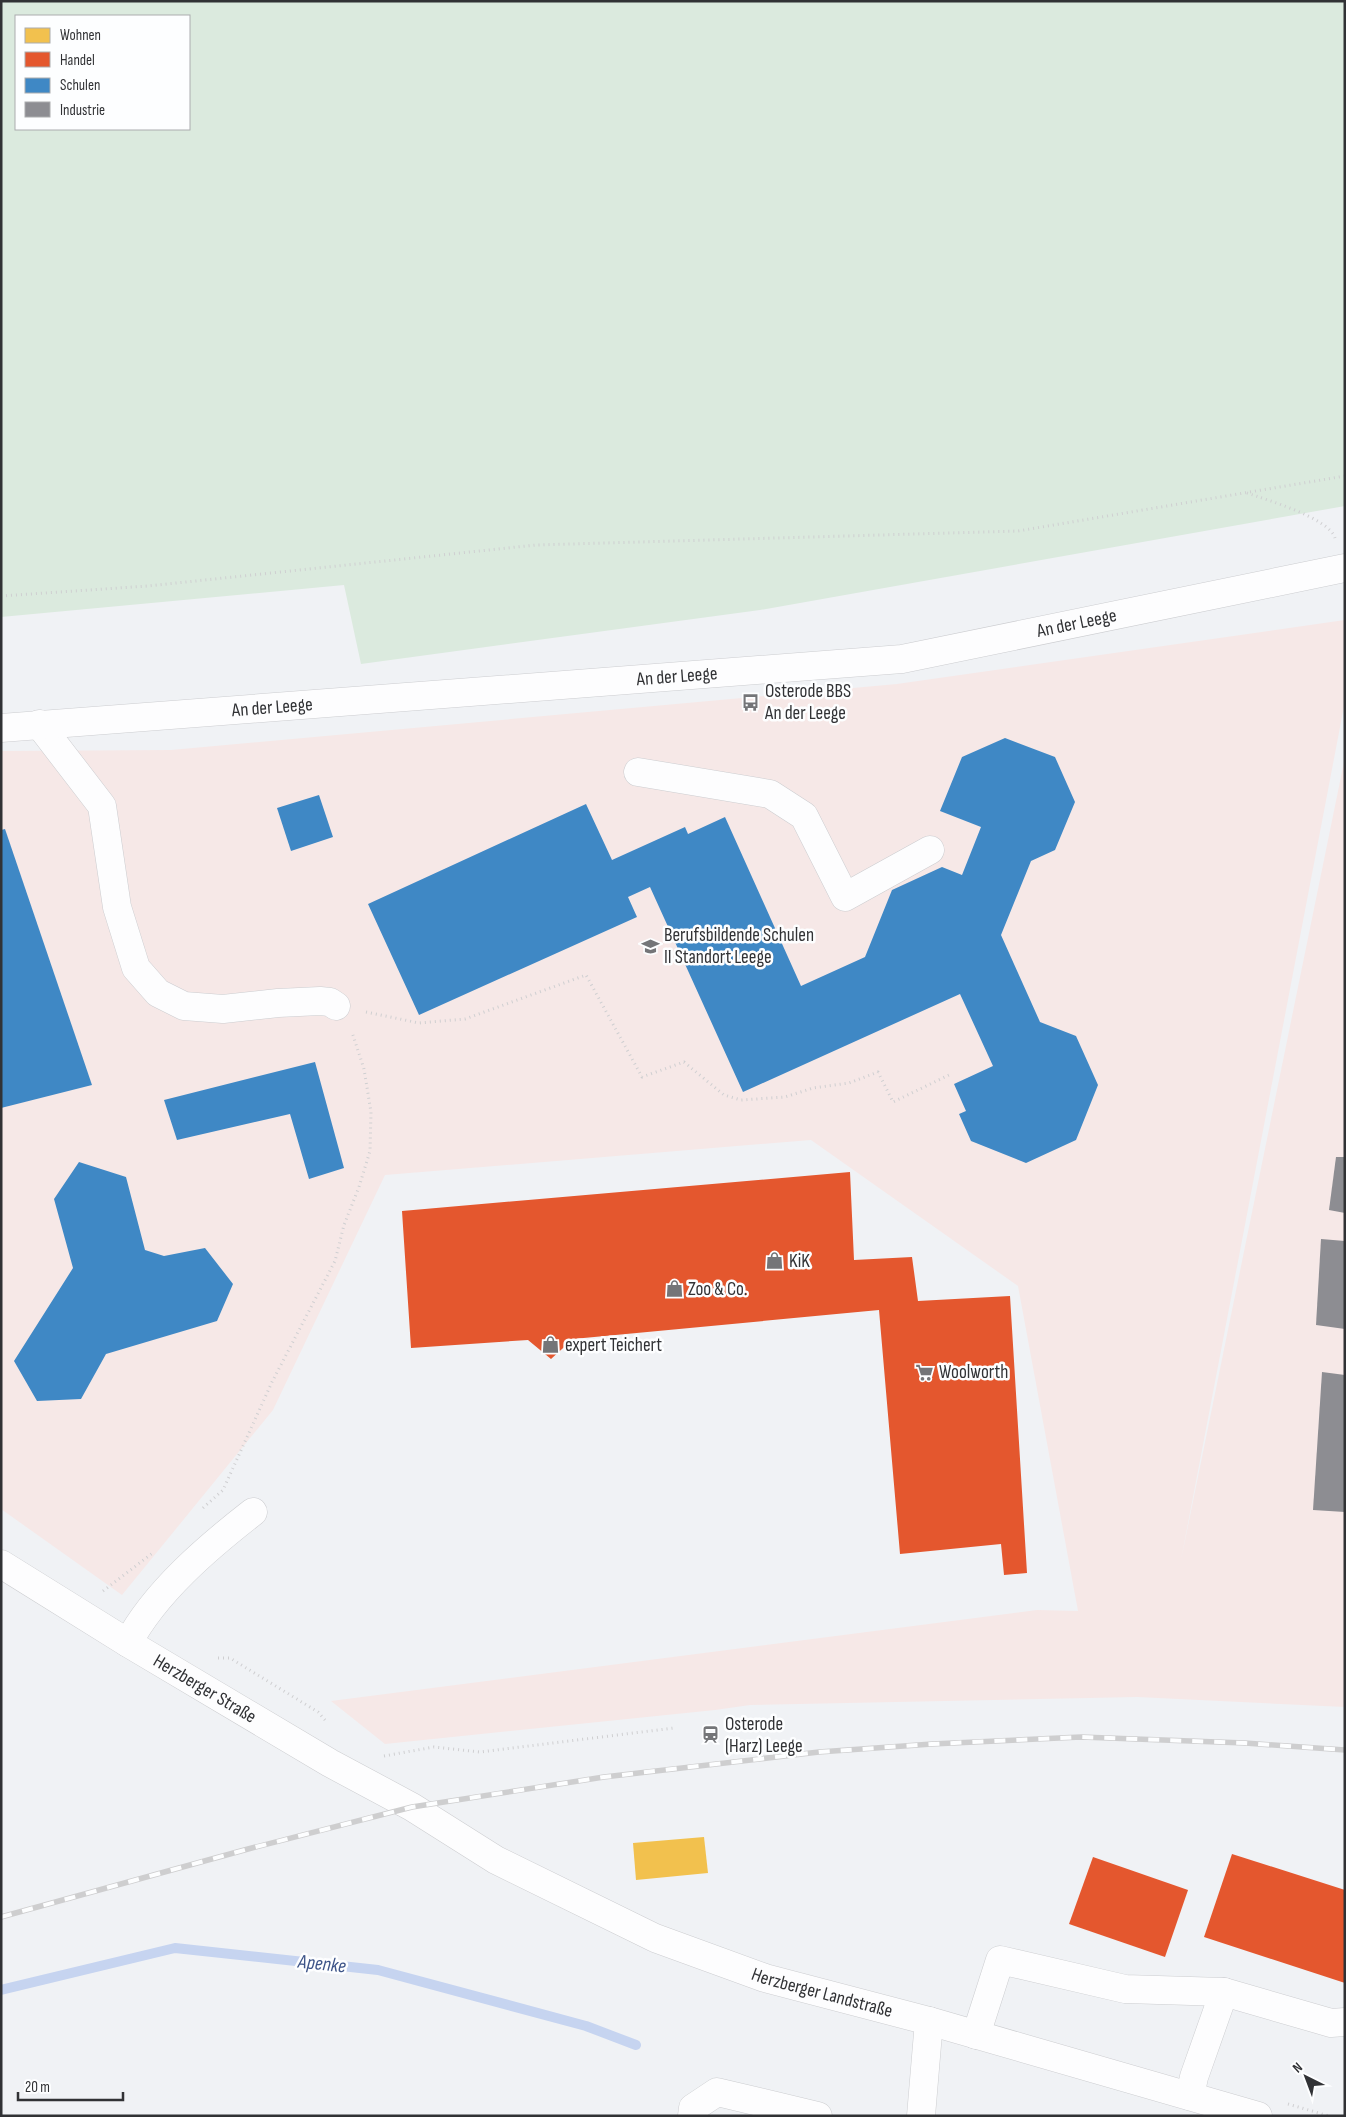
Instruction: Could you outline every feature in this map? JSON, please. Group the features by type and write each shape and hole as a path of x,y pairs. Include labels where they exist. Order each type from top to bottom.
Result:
{"street":[{"name":"An der Leege","path":"1,728 902,659 1345,568"},
{"path":"39,724 102,806 117,907 136,968 158,993 184,1006 223,1009 320,1001 330,1002 336,1006"},
{"path":"638,772 770,794 804,816 845,897 930,850"},
{"path":"128,1643 140,1622 154,1604 216,1541 253,1512"},
{"name":"Herzberger Straße","path":"1,1564 128,1643 330,1763 412,1808"},
{"name":"Herzberger Landstraße","path":"412,1808 496,1860 655,1938 765,1978 929,2021 1258,2116"},
{"path":"976,2035 1000,1960 1125,1989 1224,1992 1331,2023 1345,2022"},
{"path":"1190,2096 1194,2078 1224,1992"},
{"path":"920,2115 929,2021"},
{"path":"692,2116 693,2108 717,2092 818,2116"}],"path":[{"path":"1,596 148,586 536,545 1018,531 1345,476"},
{"path":"1247,493 1309,515 1334,533 1345,568"},
{"path":"336,1006 420,1023 465,1019 586,975 642,1077 684,1062 724,1095 740,1100 785,1097 813,1088 849,1083 878,1072 893,1102 951,1074"},
{"path":"197,1513 223,1490 272,1382 335,1261 344,1225 359,1187 370,1151 371,1112 364,1068 351,1028 336,1006"},
{"path":"96,1596 120,1580 159,1548"},
{"path":"213,1659 230,1658 318,1712 329,1726"},
{"path":"380,1756 434,1747 480,1752 674,1728"},
{"path":"1284,2103 1329,2116"}],"shaded area":[{"name":"Berufsbildende Schulen II Standort Leege","path":"1345,620 1345,701 1181,1560 1345,757 1345,1707 1137,1697 750,1705 385,1744 331,1701 1037,1610 1078,1611 1018,1286 811,1140 385,1175 273,1410 122,1595 1,1509 1,751 171,750 897,684"}],"green space":[{"path":"1,1 1345,1 1345,506 760,610 361,664 344,585 1,617"}],"building: Wohnen":[{"path":"704,1837 708,1873 636,1880 633,1843"}],"building: Handel":[{"path":"850,1172 854,1260 912,1257 918,1301 1010,1296 1027,1573 1004,1575 1001,1544 900,1554 879,1310 573,1339 551,1359 528,1340 411,1348 402,1211"},
{"path":"1232,1854 1345,1890 1345,1983 1204,1937"},
{"path":"1093,1857 1188,1890 1165,1957 1069,1924"}],"building: Schulen":[{"path":"1005,738 1055,757 1075,802 1055,850 1031,861 1001,935 1040,1022 1076,1036 1098,1085 1076,1140 1026,1163 971,1141 959,1114 966,1111 954,1084 993,1066 960,994 743,1092 650,887 628,897 637,917 419,1015 368,904 586,804 612,860 685,827 688,834 725,817 801,986 865,957 892,890 942,867 962,875 981,827 940,811 962,757"},
{"path":"319,795 333,837 291,851 277,808"},
{"path":"5,829 92,1085 1,1108 1,830"},
{"path":"315,1062 344,1168 309,1179 290,1114 177,1140 164,1100"},
{"path":"79,1162 126,1177 145,1250 164,1256 205,1248 233,1284 217,1321 106,1354 81,1399 37,1401 14,1361 73,1268 54,1199"}],"building: Industrie":[{"path":"1336,1157 1345,1157 1345,1213 1329,1210"},
{"path":"1321,1239 1345,1241 1345,1329 1316,1325"},
{"path":"1322,1372 1345,1375 1345,1512 1313,1510"}],"waterway":[{"name":"Apenke","path":"1,1990 175,1948 378,1970 586,2026 636,2045"}],"railway":[{"path":"1,1917 248,1849 412,1807 604,1777 819,1752 932,1744 1081,1737 1245,1743 1345,1750"}],"place":[{"name":"Osterode BBS An der Leege","path":"751,702"},
{"name":"Berufsbildende Schulen II Standort Leege","path":"650,946"},
{"name":"KiK","path":"775,1261"},
{"name":"Zoo & Co.","path":"674,1289"},
{"name":"expert Teichert","path":"551,1345"},
{"name":"Woolworth","path":"925,1372"},
{"name":"Osterode (Harz) Leege","path":"711,1735"}]}
